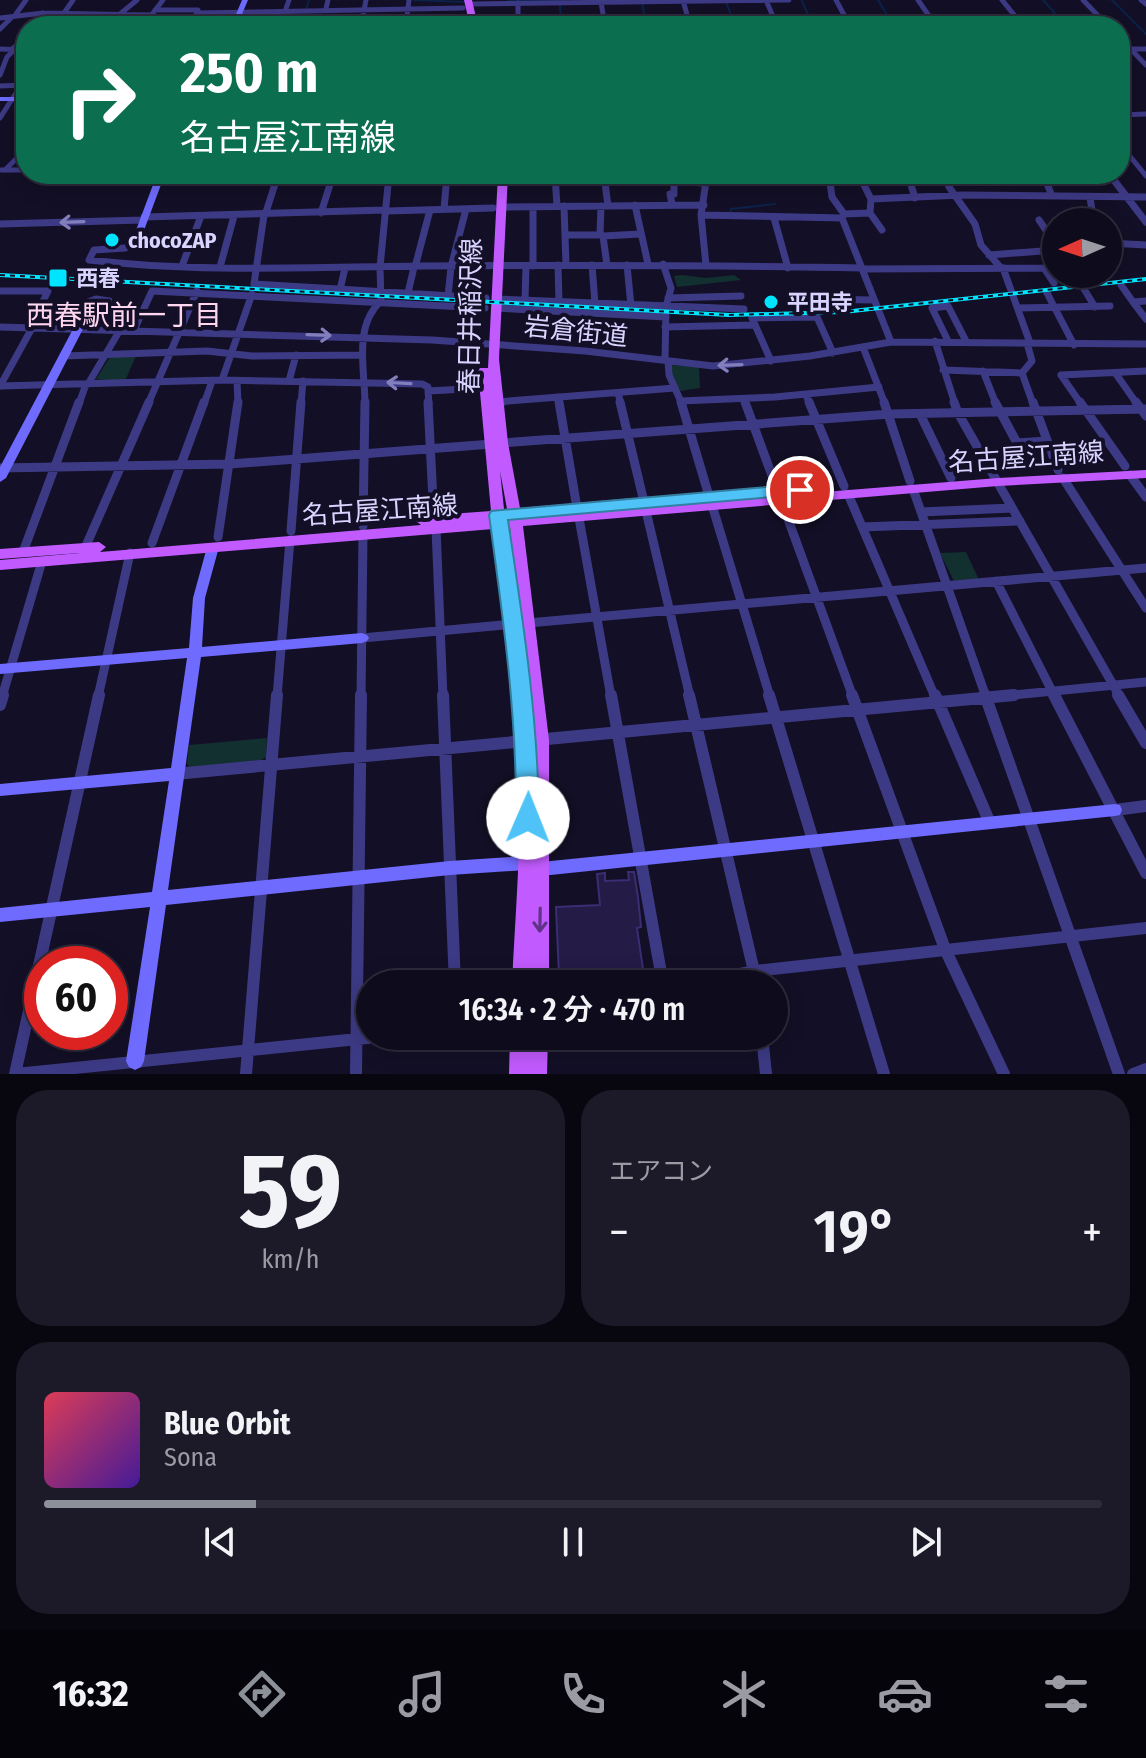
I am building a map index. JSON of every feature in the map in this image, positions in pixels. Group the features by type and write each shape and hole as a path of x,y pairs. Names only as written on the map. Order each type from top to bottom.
{"main road":[{"name":"春日井稲沢線","path":"496,184 497,208"},
{"name":"春日井稲沢線","path":"501,184 484,388 516,518 521,623 534,741 534,866 538,970"},
{"name":"春日井稲沢線","path":"488,343 496,402 499,520 521,623"},
{"name":"名古屋江南線","path":"0,565 216,542 996,478 1128,470 1146,465"},
{"name":"名古屋江南線","path":"1128,470 1146,474"},
{"name":"名古屋江南線","path":"912,485 951,478 996,478"},
{"name":"名古屋江南線","path":"0,554 152,543 216,542"},
{"name":"春日井稲沢線","path":"523,970 534,866"},
{"path":"519,1074 520,1050"},
{"path":"537,1074 538,1050"}],"street":[{"path":"0,29 26,0"},
{"path":"62,16 73,0"},
{"path":"122,14 137,0"},
{"path":"150,16 163,0"},
{"path":"180,10 190,0"},
{"path":"238,16 245,0"},
{"path":"284,16 289,0"},
{"path":"325,16 328,0"},
{"path":"363,16 366,0"},
{"path":"407,16 409,0"},
{"path":"197,13 408,9 465,3 789,0"},
{"path":"1002,0 1015,16"},
{"path":"1083,0 1098,16"},
{"path":"1141,0 1146,4"},
{"path":"601,2 603,16"},
{"path":"518,3 518,16"},
{"path":"0,18 43,13 122,14 198,10 197,13"},
{"path":"0,49 14,49"},
{"path":"0,75 14,49"},
{"path":"1130,49 1146,49"},
{"path":"1130,49 1146,65"},
{"path":"0,118 16,94"},
{"path":"0,99 16,99"},
{"path":"1130,156 1146,176"},
{"path":"128,263 157,184"},
{"path":"275,184 265,215 254,284 381,296 408,293 448,296 491,303 525,300 744,309"},
{"path":"321,213 330,184"},
{"path":"357,970 365,382 361,355 370,311 381,296 380,267 388,184"},
{"path":"444,209 446,184"},
{"path":"557,184 565,235 559,302"},
{"path":"604,184 601,236 607,265"},
{"path":"672,204 670,194 674,194 674,184"},
{"path":"706,184 701,215 706,265"},
{"path":"830,184 832,197 855,245 891,342"},
{"path":"864,184 871,199 870,213 882,230"},
{"path":"911,184 915,198"},
{"path":"950,184 978,230 981,245 1002,268 1019,308 1032,361 1022,373"},
{"path":"1047,184 1052,196"},
{"path":"1116,184 1146,222"},
{"path":"871,199 1146,197"},
{"path":"1090,198 1092,208"},
{"path":"635,205 648,264"},
{"path":"0,224 386,210 704,205"},
{"path":"525,300 533,207"},
{"path":"448,296 451,267 466,209"},
{"path":"408,293 430,210"},
{"path":"701,215 774,218 870,213"},
{"path":"182,266 201,216"},
{"path":"220,267 234,216"},
{"path":"774,218 788,268"},
{"path":"1039,220 1042,225"},
{"path":"565,235 640,234"},
{"path":"1122,244 1146,245"},
{"path":"135,245 94,250 89,260 258,268 648,264 788,268 1042,268"},
{"path":"989,255 1042,250"},
{"path":"1034,251 1042,266"},
{"path":"663,264 671,288 665,327 669,375 690,429 884,1074"},
{"path":"592,265 595,304"},
{"path":"627,265 631,306"},
{"path":"297,297 306,268"},
{"path":"340,290 345,268"},
{"path":"1122,286 1146,319"},
{"path":"1084,289 1095,307"},
{"path":"0,291 48,291 0,386"},
{"path":"134,330 152,291 297,297 381,296 666,317"},
{"path":"85,548 197,291"},
{"path":"1047,293 1074,345"},
{"path":"152,543 181,463 241,333 252,294"},
{"path":"668,298 741,296"},
{"path":"813,299 874,300"},
{"path":"1133,302 1146,301"},
{"path":"948,341 932,308 948,306 966,341"},
{"path":"1019,308 1110,306"},
{"path":"771,361 752,318 817,317 833,353"},
{"path":"2,471 81,324"},
{"name":"岩倉街道","path":"0,327 81,324 120,330 488,343 725,366 833,353 891,342 1146,344"},
{"path":"665,327 755,325"},
{"path":"23,552 53,466 87,384 120,330"},
{"path":"935,341 958,413 1146,743"},
{"path":"863,347 890,414 921,512 1119,1074"},
{"path":"64,356 207,351 231,355 361,355"},
{"path":"289,381 296,355"},
{"path":"943,370 1022,373"},
{"path":"983,371 1017,443 1047,441"},
{"path":"1146,371 1061,375 1146,497"},
{"path":"1022,373 1060,474 1146,608"},
{"path":"1116,374 1144,411"},
{"path":"136,1066 157,899 195,652 199,598 216,542 230,464 239,398 237,381"},
{"path":"0,386 303,381 422,384 428,391 454,970"},
{"path":"246,1074 303,381"},
{"path":"681,401 806,395 879,387"},
{"path":"428,391 484,388"},
{"path":"496,402 675,388"},
{"path":"618,393 699,725 754,970"},
{"path":"806,395 990,823"},
{"path":"558,397 660,970"},
{"path":"744,399 945,949 1004,1074"},
{"path":"2,471 53,466 230,464 890,414 1144,411"},
{"path":"920,414 951,478"},
{"path":"921,512 1012,508"},
{"path":"862,527 1020,521"},
{"path":"130,553 16,1074 136,1066 247,1049 356,1039"},
{"path":"0,705 5,669 42,561"},
{"path":"5,669 1146,568"},
{"path":"996,581 1146,873"},
{"path":"0,790 1146,682"},
{"path":"0,915 450,868 639,859 1146,806"},
{"path":"788,971 850,960 1146,928"},
{"path":"356,1074 357,1050"},
{"path":"763,1050 766,1074"},
{"path":"1133,1074 1146,1069"}],"green space":[{"path":"734,275 741,280 677,287 674,276 706,278"},
{"path":"136,356 125,381 96,379 110,357"},
{"path":"671,365 699,367 700,388 680,391 671,375"},
{"path":"966,552 979,580 954,581 940,553"},
{"path":"267,738 266,757 261,760 190,767 187,764 189,745"}],"building":[{"path":"628,872 634,872 643,970 559,970 556,907 600,905 597,874 605,873 605,881 629,880"}],"waterway":[{"path":"306,10 309,0"},
{"path":"414,0 465,2"},
{"path":"508,1 564,0"},
{"path":"878,0 888,16"},
{"path":"1043,0 1054,12"},
{"path":"1112,0 1128,16"},
{"path":"802,1 809,16"},
{"path":"726,2 731,16"},
{"path":"642,3 645,16"},
{"path":"560,5 561,16"},
{"path":"304,16 305,12"},
{"path":"1054,13 1057,16"},
{"path":"1130,18 1146,34"},
{"path":"730,213 731,209 775,204"}],"railway":[{"path":"0,275 729,315 843,312 1146,279"}],"place":[{"name":"chocoZAP","path":"112,240"},
{"name":"西春","path":"58,278"},
{"name":"平田寺","path":"771,302"}],"district":[{"name":"西春駅前一丁目","path":"124,315"}],"route":[{"path":"528,818 527,741 521,673 498,515 800,490"}]}
